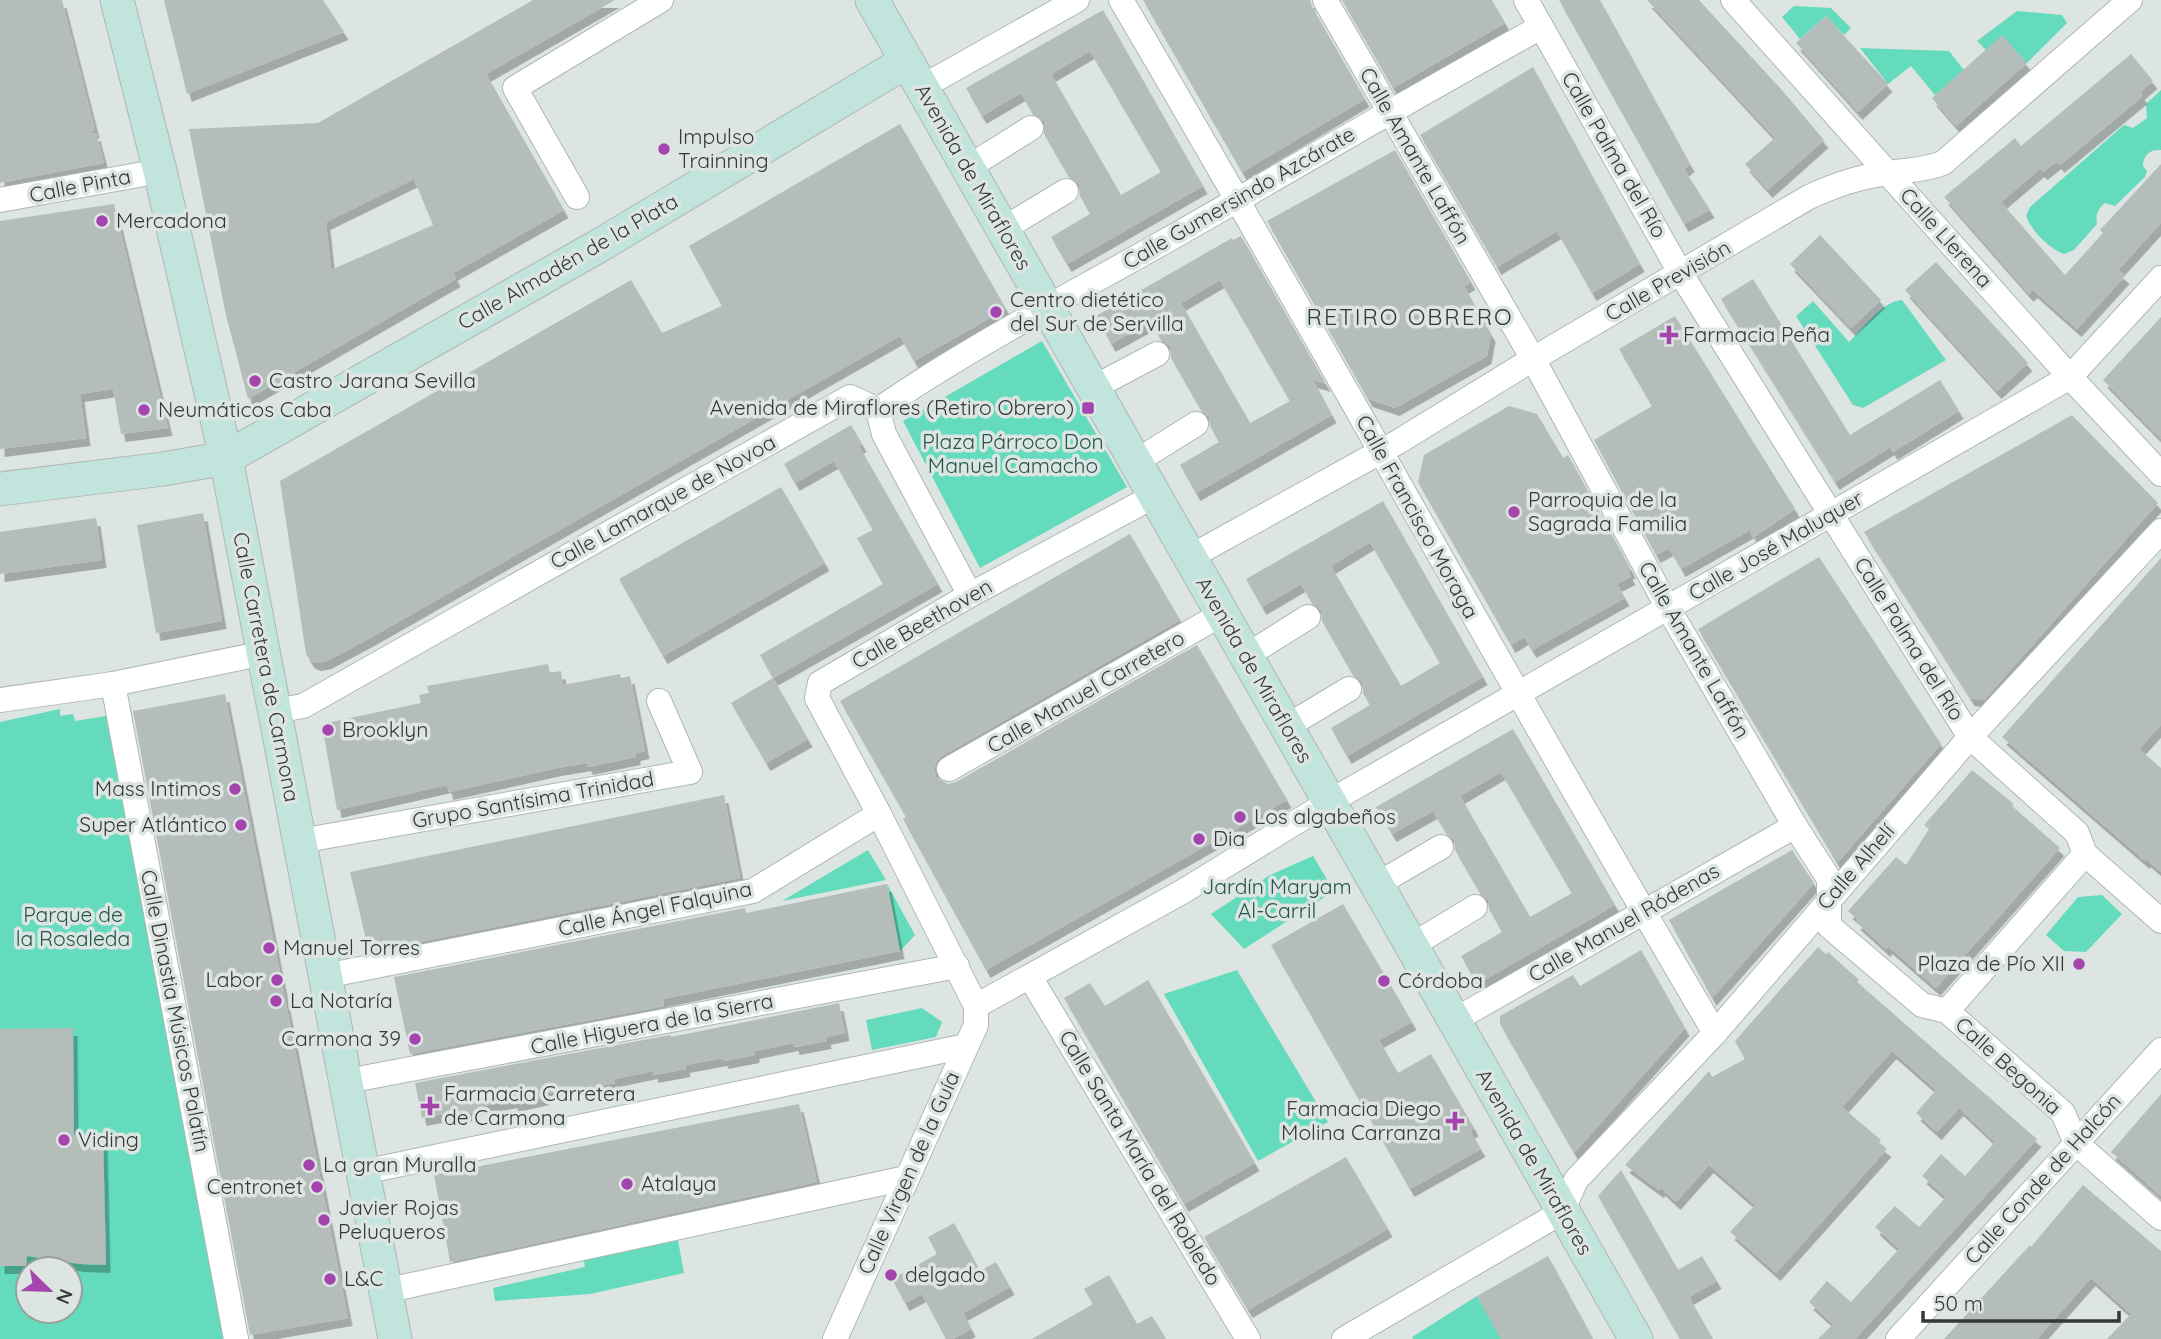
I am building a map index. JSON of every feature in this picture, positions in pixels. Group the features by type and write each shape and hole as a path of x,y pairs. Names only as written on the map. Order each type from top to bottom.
{"main road":[{"name":"Calle Carretera de Carmona","path":"117,0 160,171 226,458 395,1339"},
{"name":"Avenida de Miraflores","path":"872,0 1636,1339"},
{"name":"Calle Almadén de la Plata","path":"0,489 163,469 226,458 602,244 914,74"}],"street":[{"path":"577,197 515,88 661,0"},
{"path":"914,74 1077,0"},
{"name":"Calle Francisco Moraga","path":"1121,0 1239,200 1517,694 1715,1033"},
{"name":"Calle Amante Laffón","path":"1325,0 1533,359 1668,607 1795,826 1829,878 1829,898"},
{"name":"Calle Palma del Río","path":"1526,0 1681,274 1970,737 2077,833 2085,854 2161,921"},
{"name":"Calle Llerena","path":"1733,0 2070,377 2161,474"},
{"name":"Calle Previsión","path":"1189,557 1379,451 1809,197 1840,183 1888,173 1927,170 1943,163 2130,0"},
{"name":"Calle Gumersindo Azcárate","path":"1048,308 1389,111 1541,27"},
{"path":"967,168 1031,128"},
{"name":"Calle Pinta","path":"0,201 160,171"},
{"path":"1003,229 1066,191"},
{"name":"Calle José Maluquer","path":"976,1006 1182,891 1329,802 2070,377 2161,278"},
{"path":"970,595 884,434 878,410 905,391 1048,308"},
{"path":"1093,388 1157,354"},
{"name":"Calle Lamarque de Novoa","path":"275,711 303,706 850,397 878,410"},
{"path":"1135,462 1196,425"},
{"name":"Calle Beethoven","path":"879,814 817,698 820,683 970,595 1154,496"},
{"name":"Calle Alhelí","path":"1562,1212 1576,1180 1715,1033 1970,737 2161,531"},
{"name":"Calle Manuel Carretero","path":"949,769 1222,614"},
{"path":"1245,656 1308,617"},
{"path":"0,700 113,684 264,653"},
{"name":"Calle Dinastia Músicos Palatín","path":"113,684 236,1339"},
{"path":"1286,727 1349,689"},
{"name":"Grupo Santísima Trinidad","path":"300,841 690,772 659,701"},
{"path":"879,814 976,1006"},
{"name":"Calle Ángel Falquina","path":"326,976 753,891 879,814"},
{"name":"Calle Manuel Ródenas","path":"1453,1021 1795,826"},
{"path":"1376,885 1441,847"},
{"path":"1947,1010 2085,854"},
{"name":"Calle Begonia","path":"1829,898 1829,926 1922,1005 1947,1010 2063,1113 2077,1143 2161,1218"},
{"path":"1411,946 1475,907"},
{"name":"Calle Higuera de la Sierra","path":"347,1081 957,966"},
{"name":"Calle Santa María del Robledo","path":"1030,977 1248,1339"},
{"name":"Calle Virgen de la Guía","path":"835,1339 976,1025 976,1006"},
{"path":"363,1172 966,1046"},
{"name":"Calle Conde de Halcón","path":"1898,1339 2161,1051"},
{"path":"384,1291 906,1178"},
{"path":"1344,1339 1562,1212"}],"green space":[{"path":"1794,6 1831,8 1851,28 1844,35 1826,16 1800,39 1782,17"},
{"path":"2017,11 2062,15 2067,23 2027,63 1986,50 1977,41"},
{"path":"1860,48 1949,51 1964,70 1935,95 1911,66 1888,84"},
{"path":"2161,90 2161,150 2146,156 2143,162 2147,171 2145,177 2115,206 2105,203 2103,205 2097,215 2097,224 2074,250 2064,254 2053,248 2032,228 2026,216 2030,207 2124,125 2133,128 2147,118 2146,104"},
{"path":"1902,300 1946,360 1863,408 1853,405 1796,316 1813,301 1849,342 1880,310"},
{"name":"Plaza Párroco Don Manuel Camacho","path":"1042,341 1127,487 980,568 903,421"},
{"name":"Parque de la Rosaleda","path":"60,709 60,716 73,714 75,721 106,716 226,1339 0,1339 0,722"},
{"path":"868,850 886,880 782,901"},
{"name":"Jardín Maryam Al-Carril","path":"1313,856 1334,891 1244,949 1211,914 1270,875"},
{"path":"887,884 915,935 900,951"},
{"path":"2102,895 2122,914 2086,952 2064,951 2046,935 2078,897"},
{"path":"1237,970 1328,1122 1258,1161 1164,994"},
{"path":"922,1008 942,1022 936,1037 872,1050 866,1020"},
{"path":"677,1235 684,1273 590,1294 495,1301 493,1288 585,1267 583,1256"},
{"path":"1477,1296 1501,1339 1413,1339 1412,1337"}],"building":[{"path":"0,0 62,0 95,130 86,134 96,133 104,163 0,183"},
{"path":"164,0 323,0 344,32 187,94"},
{"path":"533,0 615,0 486,74 564,210 453,273 456,279 248,399 226,315 189,129 318,123","holes":["414,179 433,225 331,270 326,222"]},
{"path":"1143,0 1310,0 1365,99 1242,172"},
{"path":"1342,0 1492,0 1505,23 1393,88"},
{"path":"1559,0 1600,0 1690,164 1684,169 1710,210 1684,224"},
{"path":"1647,0 1699,0 1824,140 1768,190 1745,164 1775,138"},
{"path":"1103,10 1203,186 1067,264 1051,237 1090,214 1080,196 1079,184 1069,177 1044,134 1044,121 1033,114 1021,93 982,116 966,88","holes":["1090,51 1161,172 1121,195 1051,74"]},
{"path":"1826,16 1888,84 1858,112 1796,43"},
{"path":"2002,35 2027,63 1956,126 1932,98"},
{"path":"2131,54 2153,81 2140,92 2143,96 2060,165 2057,161 2043,172 2040,169 2001,202 2065,275 2103,233 2100,230 2161,164 2161,223 2118,270 2125,276 2077,329 2033,290 2029,294 1944,197 2015,138 2021,146"},
{"path":"1533,67 1640,264 1592,293 1557,231 1497,267 1420,135"},
{"path":"900,124 1006,309 914,361 900,336 370,638 327,661 311,661 306,654 280,481 631,280 662,333 722,306 689,246"},
{"path":"1395,150 1471,282 1464,286 1491,334 1487,356 1395,408 1368,399 1267,221"},
{"path":"114,204 168,428 121,434 113,389 80,394 86,438 0,449 0,221"},
{"path":"1820,235 1881,300 1851,328 1790,264"},
{"path":"1241,236 1326,384 1313,380 1332,415 1196,493 1180,465 1219,442 1210,426 1209,417 1201,410 1171,358 1170,346 1161,340 1151,322 1111,344 1096,316 1232,238 1233,240","holes":["1220,280 1290,401 1250,423 1181,303"]},
{"path":"1936,262 2028,363 1997,391 1905,290"},
{"path":"1753,279 1850,435 1940,380 1959,411 1893,452 1890,447 1835,482 1721,299"},
{"path":"1675,316 1795,509 1753,538 1750,530 1681,569 1669,548 1656,555 1594,440 1652,406 1619,349"},
{"path":"2161,317 2161,439 2103,380"},
{"name":"Parroquia de la Sagrada Familia","path":"1509,406 1537,414 1563,458 1568,455 1631,570 1628,572 1631,577 1617,584 1625,598 1532,650 1524,637 1511,645 1418,482 1424,455"},
{"path":"2072,415 2158,503 1984,700 1970,698 1864,532"},
{"path":"851,425 862,444 859,446 938,584 773,678 760,655 883,584 857,538 873,530 834,461 795,483 784,464"},
{"path":"781,487 825,563 663,656 619,579"},
{"path":"1383,501 1483,677 1347,756 1331,728 1370,705 1363,693 1362,682 1353,675 1322,621 1321,610 1312,603 1301,584 1262,607 1246,579","holes":["1370,542 1440,663 1401,686 1331,566"]},
{"path":"203,513 222,621 156,633 137,525"},
{"path":"96,518 102,560 0,574 0,532"},
{"path":"1130,534 1180,620 942,756 934,768 936,777 948,784 956,782 1197,645 1287,800 986,970 903,819 906,817 840,701"},
{"path":"1819,557 1941,744 1837,863 1698,629"},
{"path":"2161,558 2161,725 2139,749 2161,768 2161,872 2002,737"},
{"path":"548,664 550,673 561,671 563,685 620,674 621,678 630,676 645,751 636,753 636,757 588,767 587,763 557,768 449,792 447,785 337,810 322,724 421,703 419,695 429,693 427,686"},
{"path":"773,678 808,739 766,763 731,703"},
{"path":"225,694 348,1318 250,1335 133,711"},
{"path":"1513,729 1615,905 1477,984 1461,956 1502,932 1489,909 1488,900 1480,893 1455,850 1454,840 1446,833 1433,811 1392,834 1376,807","holes":["1501,772 1572,893 1530,917 1460,796"]},
{"path":"1972,770 2014,804 2012,806 2060,848 1936,988 1888,946 1886,949 1856,922 1858,920 1848,911 1896,857 1906,865 1929,829 1924,825"},
{"path":"724,795 740,878 369,952 350,872"},
{"path":"1792,850 1814,883 1712,998 1669,920"},
{"path":"887,884 900,951 663,999 664,1006 410,1054 394,977 745,908 746,913"},
{"path":"1343,904 1412,1022 1379,1040 1398,1073 1431,1054 1474,1128 1470,1131 1481,1149 1410,1189 1271,945"},
{"path":"1818,947 1826,954 1828,952 1859,980 1857,982 2037,1139 1855,1339 1818,1339 1833,1324 1809,1302 1827,1281 1851,1302 1899,1249 1875,1227 1895,1206 1919,1227 1946,1197 1922,1176 1941,1154 1965,1176 1995,1142 1959,1108 1937,1132 1916,1113 1936,1090 1892,1051 1842,1107 1881,1140 1879,1143 1887,1149 1776,1273 1730,1232 1755,1205 1709,1165 1676,1202 1661,1188 1659,1190 1625,1165 1709,1071 1712,1077 1745,1059 1735,1041"},
{"path":"1641,950 1685,1028 1574,1153 1500,1024 1500,1016 1573,975 1580,986"},
{"path":"1148,980 1255,1163 1184,1204 1064,998 1090,983 1105,1006"},
{"path":"839,1003 845,1033 826,1037 827,1041 795,1047 794,1043 755,1051 755,1055 685,1065 686,1069 654,1075 653,1071 615,1079 615,1083 544,1094 545,1097 514,1104 513,1100 474,1108 475,1112 444,1118 443,1114 422,1118 415,1083 670,1035 671,1037"},
{"path":"73,1028 74,1135 103,1134 106,1265 84,1264 84,1255 14,1255 14,1266 0,1266 0,1029"},
{"path":"2161,1094 2161,1196 2111,1152"},
{"name":"Atalaya","path":"799,1104 817,1182 450,1262 434,1175"},
{"path":"1346,1157 1388,1229 1248,1310 1204,1237"},
{"path":"1621,1170 1678,1270 1702,1256 1717,1281 1689,1297 1713,1339 1680,1339 1598,1196"},
{"path":"2083,1185 2161,1251 2161,1339 2107,1339 2131,1314 2091,1278 2037,1339 1944,1339 2030,1245 2031,1247"},
{"path":"954,1223 980,1271 996,1262 1010,1287 963,1313 971,1329 953,1339 946,1339 922,1294 905,1303 892,1279 937,1254 928,1237"},
{"path":"1548,1256 1593,1339 1501,1339 1477,1296"},
{"path":"1109,1275 1137,1324 1152,1316 1166,1339 1032,1339 1093,1304 1084,1289"}],"place":[{"name":"Impulso Trainning","path":"664,149"},
{"name":"Mercadona","path":"102,221"},
{"name":"Centro dietético del Sur de Servilla","path":"996,312"},
{"name":"Farmacia Peña","path":"1669,335"},
{"name":"Castro Jarana Sevilla","path":"255,381"},
{"name":"Avenida de Miraflores (Retiro Obrero)","path":"1088,408"},
{"name":"Neumáticos Caba","path":"144,410"},
{"name":"Parroquia de la Sagrada Familia","path":"1514,512"},
{"name":"Brooklyn","path":"328,730"},
{"name":"Mass Intimos","path":"235,789"},
{"name":"Los algabeños","path":"1240,817"},
{"name":"Super Atlántico","path":"241,825"},
{"name":"Dia","path":"1199,839"},
{"name":"Manuel Torres","path":"269,948"},
{"name":"Plaza de Pío XII","path":"2079,964"},
{"name":"Labor","path":"277,980"},
{"name":"Córdoba","path":"1384,981"},
{"name":"La Notaría","path":"276,1001"},
{"name":"Carmona 39","path":"415,1039"},
{"name":"Farmacia Carretera de Carmona","path":"430,1106"},
{"name":"Farmacia Diego Molina Carranza","path":"1455,1121"},
{"name":"Viding","path":"64,1140"},
{"name":"La gran Muralla","path":"309,1165"},
{"name":"Atalaya","path":"627,1184"},
{"name":"Centronet","path":"317,1187"},
{"name":"Javier Rojas Peluqueros","path":"324,1220"},
{"name":"delgado","path":"891,1275"},
{"name":"L&C","path":"330,1279"}],"district":[{"name":"RETIRO OBRERO","path":"1410,317"}]}
